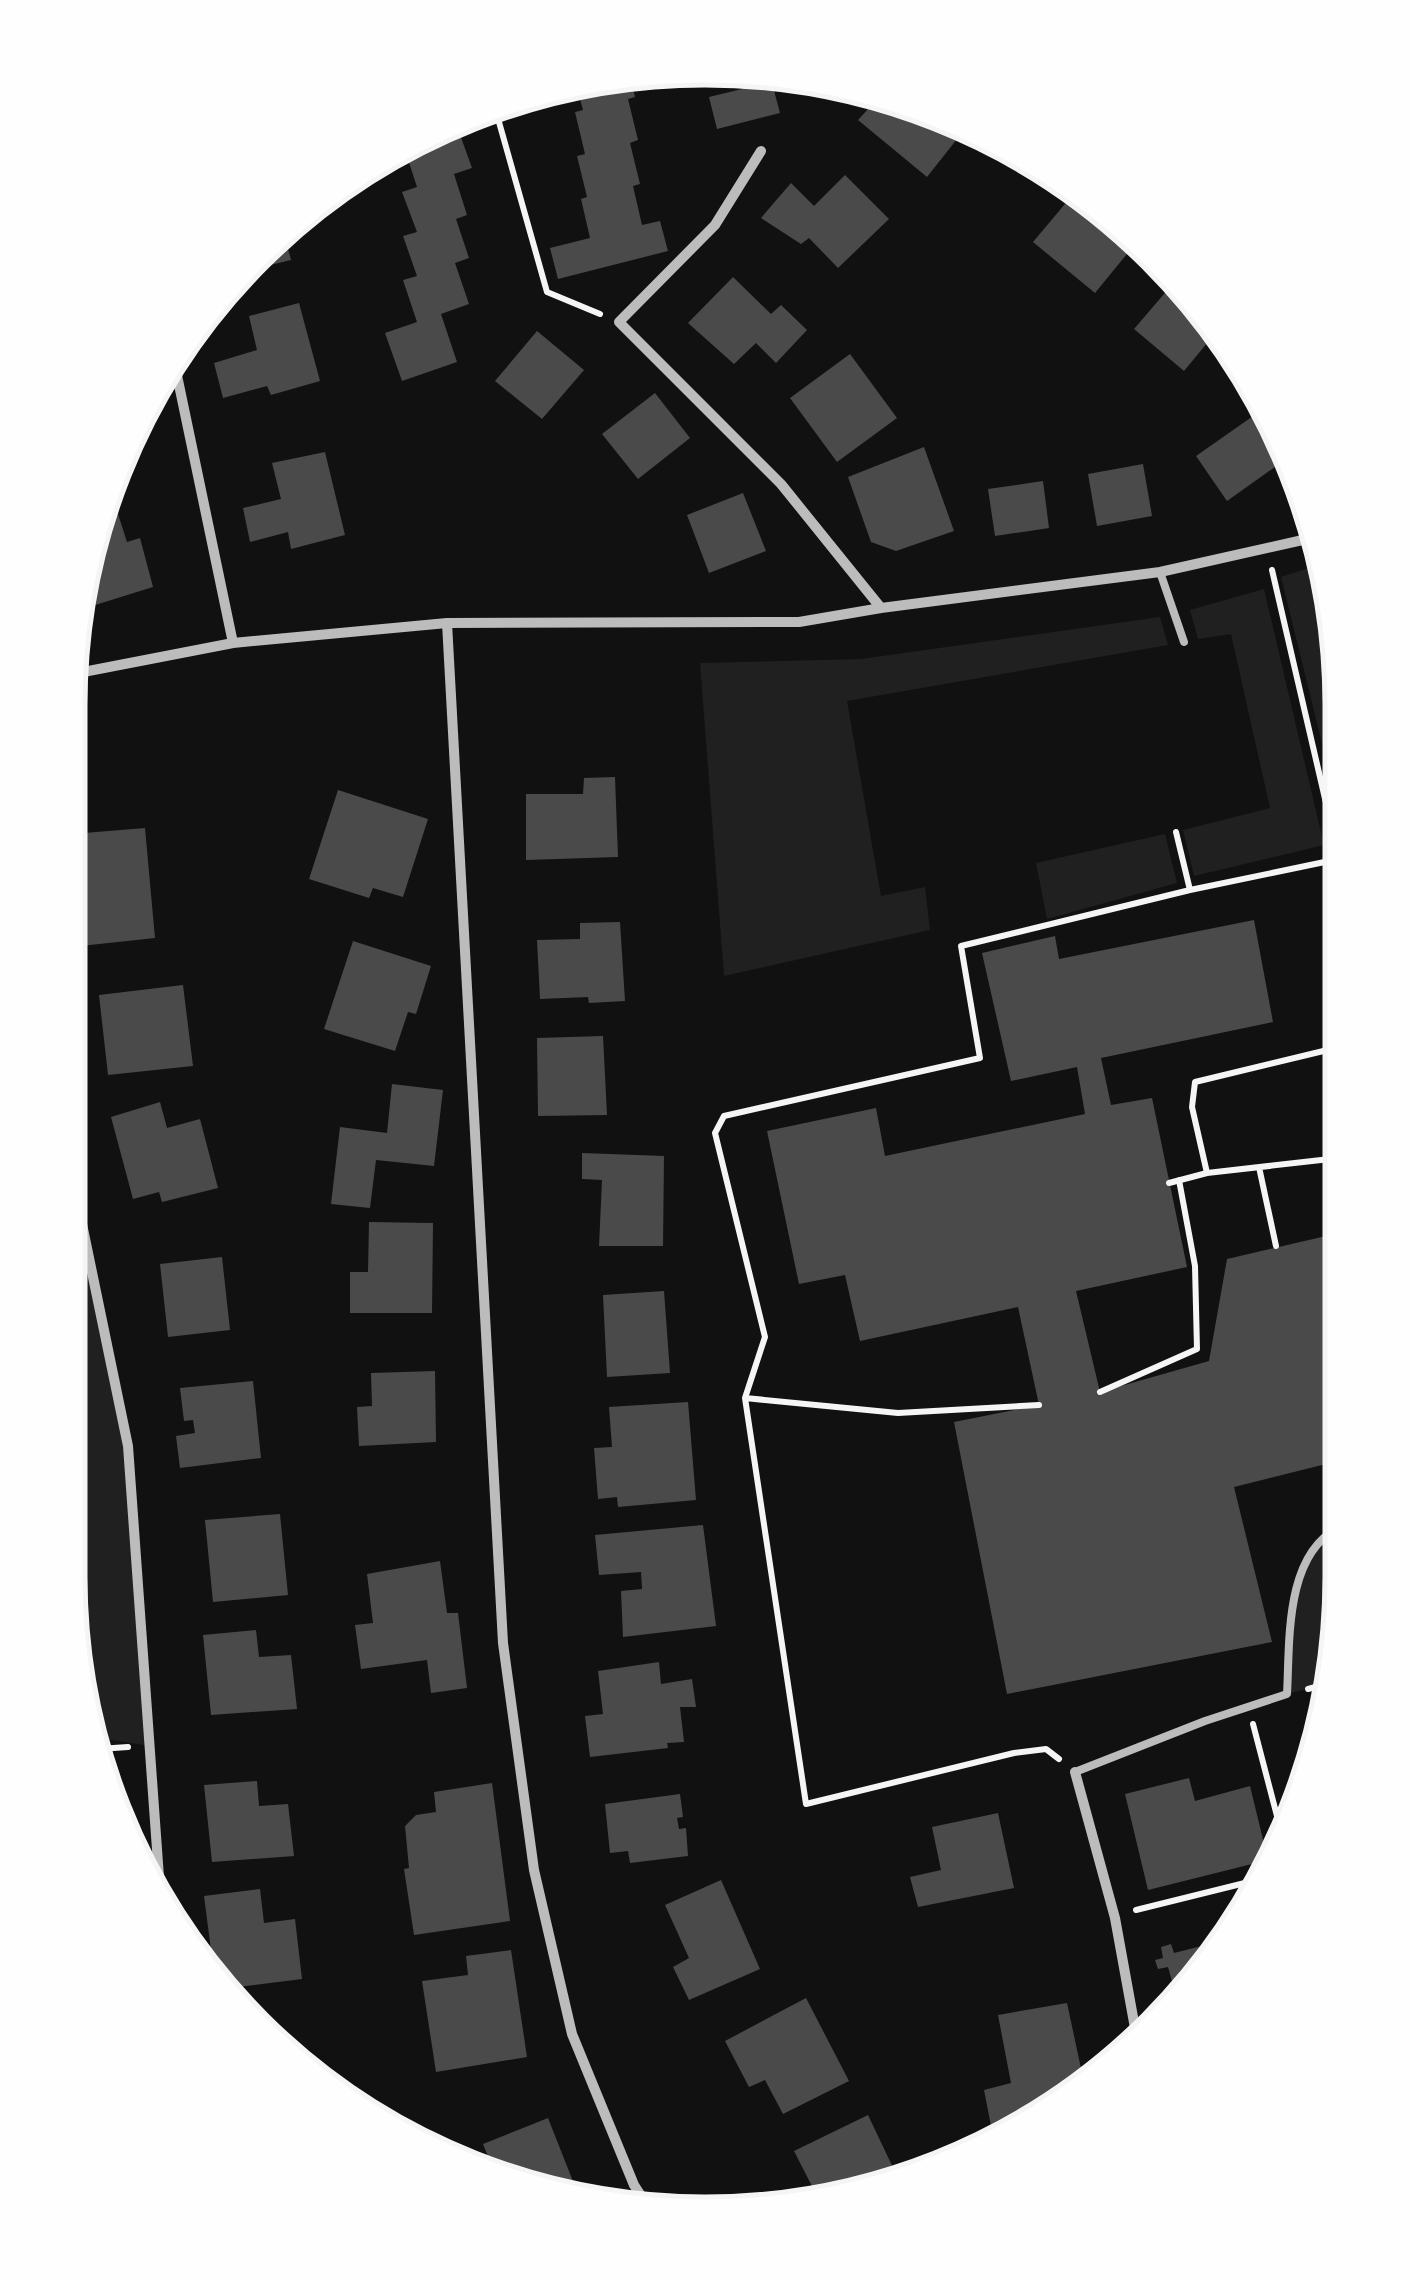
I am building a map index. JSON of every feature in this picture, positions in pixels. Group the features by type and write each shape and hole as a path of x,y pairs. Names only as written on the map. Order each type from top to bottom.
{"street":[{"path":"762,151 715,225 619,322 782,484 881,608"},
{"path":"178,379 233,643"},
{"path":"86,671 233,643 447,623 799,622 1160,572 1303,541"},
{"path":"447,623 503,1642 534,1870 572,2034 639,2194"},
{"path":"85,1238 128,1446 158,1869"},
{"path":"1075,1772 1116,1918 1134,2024"}],"lane":[{"path":"1160,572 1184,642"},
{"path":"1075,1772 1205,1720 1287,1694 1293,1598 1306,1560 1325,1538"}],"path":[{"path":"499,121 547,292 619,322"},
{"path":"1268,550 1325,795"},
{"path":"1176,832 1190,890"},
{"path":"1075,1772 1046,1749 1014,1753 806,1804 745,1398 765,1337 715,1132 724,1116 980,1058 962,946 1190,890 1325,864"},
{"path":"1208,1173 1192,1107 1196,1082 1325,1051"},
{"path":"1169,1183 1208,1173 1325,1160"},
{"path":"1259,1167 1276,1246"},
{"path":"1100,1392 1198,1349 1195,1266 1179,1180"},
{"path":"745,1398 898,1413 1039,1405"},
{"path":"1257,1739 1278,1815"},
{"path":"1135,1910 1244,1883"}],"shaded area":[{"path":"1309,568 1324,664 1325,755 1281,577"},
{"path":"1264,589 1324,845 1194,876 1183,830 1270,808 1231,634 1198,639 1190,610"},
{"path":"1160,617 1168,645 847,701 881,896 925,887 930,930 724,976 700,663 861,659"},
{"path":"1165,834 1177,883 1047,919 1036,863"},
{"path":"85,1238 128,1446 150,1746 107,1739 90,1658 85,1577"},
{"path":"1325,1541 1324,1618 1315,1687 1287,1694 1292,1608 1312,1554"}],"building":[{"path":"741,86 774,89 780,113 717,129 709,97 742,89"},
{"path":"633,89 635,97 628,99 638,140 630,143 640,184 633,186 642,225 660,221 668,251 558,279 550,248 590,238 581,199 587,197 577,156 585,154 575,112 583,110 580,98"},
{"path":"869,108 957,139 927,177 858,120"},
{"path":"460,136 472,168 454,174 467,215 456,219 469,258 455,263 469,304 441,314 457,362 402,381 385,333 417,322 403,280 417,276 403,236 417,232 402,192 417,187 409,161"},
{"path":"845,175 889,219 838,268 809,238 801,244 761,218 791,183 814,206"},
{"path":"1067,202 1128,253 1095,293 1033,242"},
{"path":"288,247 291,260 269,265"},
{"path":"733,277 771,314 781,305 807,330 776,363 756,343 734,364 688,323"},
{"path":"1166,291 1208,343 1184,371 1134,329"},
{"path":"299,303 320,381 271,395 267,386 223,398 214,363 257,350 249,316"},
{"path":"537,331 584,370 542,419 495,381"},
{"path":"850,354 897,418 837,462 790,398"},
{"path":"655,393 690,438 638,479 602,434"},
{"path":"1253,416 1277,466 1227,501 1196,456"},
{"path":"924,447 954,531 896,551 871,542 848,477"},
{"path":"325,452 345,535 291,549 288,532 250,542 243,508 281,499 272,463"},
{"path":"1143,464 1152,516 1097,526 1088,474"},
{"path":"1043,481 1049,528 995,536 988,489"},
{"path":"743,493 766,551 709,573 687,515"},
{"path":"117,510 127,542 140,538 153,587 93,606"},
{"path":"615,777 618,857 526,860 526,794 583,794 584,778"},
{"path":"338,790 428,819 403,897 373,888 369,898 309,879"},
{"path":"145,828 155,938 85,946 85,833"},
{"path":"1254,920 1273,1022 1101,1058 1111,1105 1152,1098 1187,1267 1076,1291 1100,1392 1209,1361 1227,1259 1325,1236 1325,1464 1234,1487 1272,1642 1007,1694 954,1422 1039,1405 1018,1307 860,1341 845,1275 799,1284 767,1131 876,1108 885,1156 1085,1114 1077,1067 1011,1081 982,953 1055,936 1059,959"},
{"path":"620,922 625,1001 589,1003 588,997 540,999 537,940 580,939 580,923"},
{"path":"353,941 431,966 416,1014 408,1012 395,1051 324,1029"},
{"path":"183,985 193,1066 108,1075 99,995"},
{"path":"603,1036 607,1115 538,1116 537,1038"},
{"path":"392,1084 443,1090 434,1166 376,1160 370,1208 331,1204 340,1127 387,1133"},
{"path":"160,1102 167,1128 200,1119 218,1188 162,1202 159,1192 133,1199 111,1117"},
{"path":"582,1153 664,1156 663,1246 599,1246 602,1180 582,1179"},
{"path":"369,1222 433,1223 432,1313 350,1313 350,1272 368,1272"},
{"path":"222,1257 230,1330 168,1337 160,1264"},
{"path":"664,1291 670,1373 607,1377 603,1295"},
{"path":"435,1371 436,1442 359,1446 357,1407 372,1406 371,1373"},
{"path":"253,1381 261,1458 180,1468 176,1436 195,1433 193,1420 184,1421 180,1388"},
{"path":"688,1402 696,1500 618,1507 617,1497 598,1499 594,1448 612,1447 609,1407"},
{"path":"280,1514 288,1595 213,1602 205,1520"},
{"path":"703,1525 716,1626 623,1637 621,1591 642,1589 641,1572 599,1575 595,1535"},
{"path":"440,1561 447,1613 458,1613 467,1688 431,1693 427,1660 361,1669 355,1625 373,1623 367,1574"},
{"path":"256,1630 259,1657 291,1655 297,1709 211,1715 203,1635"},
{"path":"659,1662 661,1684 692,1679 696,1707 680,1707 684,1742 667,1743 668,1748 590,1757 585,1716 603,1714 598,1671"},
{"path":"1189,1778 1195,1801 1250,1786 1264,1844 1254,1863 1148,1890 1125,1794"},
{"path":"257,1781 259,1806 288,1804 294,1856 212,1862 204,1785"},
{"path":"492,1783 510,1921 414,1935 404,1869 409,1868 405,1826 416,1815 436,1812 434,1792"},
{"path":"680,1794 683,1817 677,1818 679,1829 686,1828 688,1856 630,1863 628,1851 610,1853 605,1804"},
{"path":"998,1813 1014,1888 918,1907 910,1877 941,1870 932,1827"},
{"path":"721,1880 760,1969 689,2000 673,1967 689,1958 665,1905"},
{"path":"260,1889 264,1923 295,1919 302,1979 240,1987 211,1952 204,1896"},
{"path":"1171,1944 1174,1953 1203,1946 1173,1984 1168,1967 1158,1969 1155,1960 1163,1958 1161,1947"},
{"path":"511,1950 527,2057 436,2072 422,1981 468,1975 466,1956"},
{"path":"806,1998 849,2081 783,2114 765,2080 749,2087 725,2041"},
{"path":"1067,2003 1081,2070 991,2127 984,2090 1011,2083 998,2015"},
{"path":"868,2115 893,2167 813,2187 794,2151"},
{"path":"548,2118 573,2183 488,2158 483,2144"}]}
